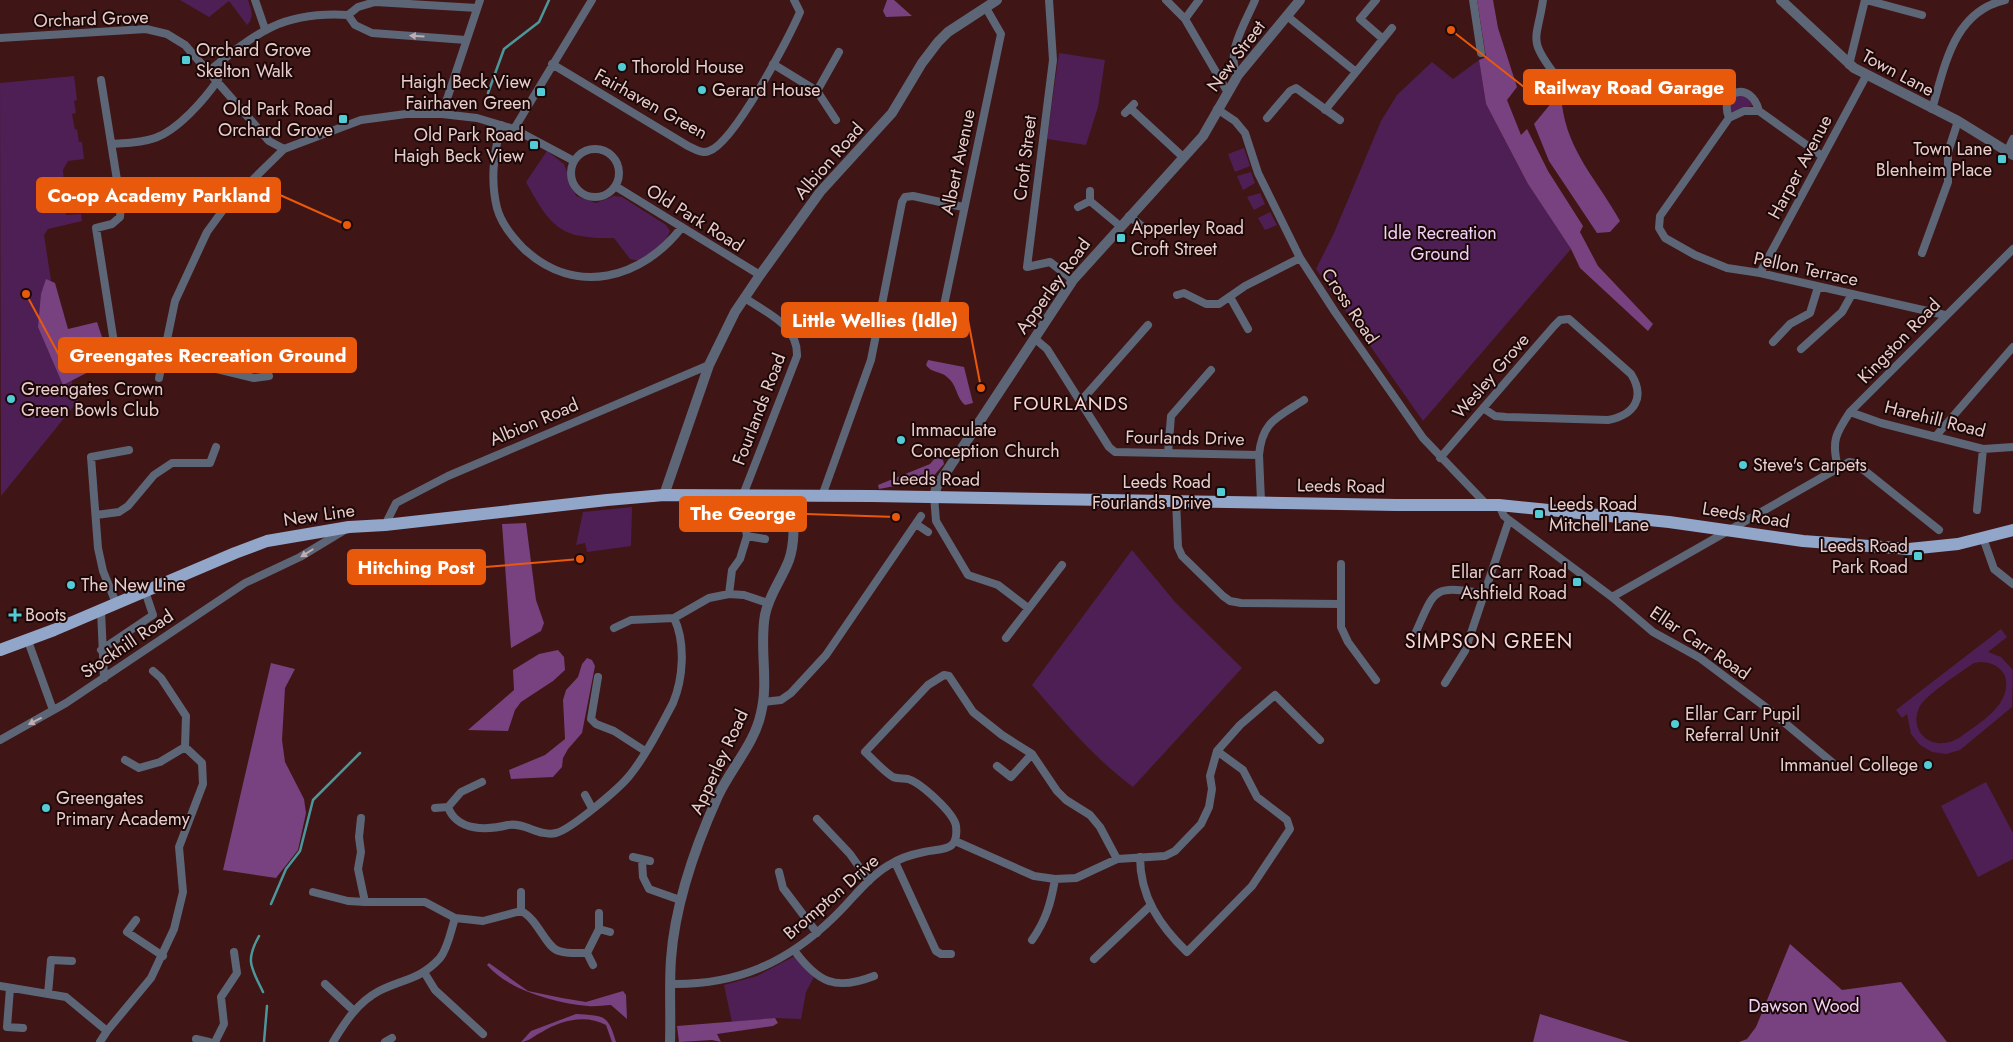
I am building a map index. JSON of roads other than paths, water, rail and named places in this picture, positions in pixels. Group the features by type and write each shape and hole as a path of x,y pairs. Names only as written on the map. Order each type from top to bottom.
{"main road":[{"name":"Leeds Road","path":"664,495 934,496 1396,505 1486,504 1538,507 1729,530 1803,542 1910,549 1958,544 2013,530"},
{"name":"New Line","path":"0,650 28,641 268,541 348,527 385,525 664,495"}],"street":[{"path":"254,0 265,29"},
{"path":"442,114 480,0"},
{"path":"514,129 592,0"},
{"name":"Fairhaven Green","path":"552,64 618,106 702,152 716,148 726,138 773,64 800,12 794,0"},
{"name":"Albion Road","path":"664,495 709,365 745,298 760,275 820,192 892,113 922,63 938,42 948,32 997,0"},
{"name":"Croft Street","path":"1049,0 1053,60 1027,267 1050,262 1073,280"},
{"path":"1166,0 1185,19 1227,91"},
{"path":"1185,19 1199,0"},
{"path":"1238,75 1233,64 1237,43 1255,0"},
{"name":"New Street","path":"1218,109 1238,75 1300,0"},
{"path":"1376,0 1360,19 1382,39"},
{"path":"1473,0 1481,53"},
{"path":"1543,0 1536,28 1536,44 1543,60 1556,76"},
{"name":"Town Lane","path":"1781,0 1849,64 1866,76 1932,110 1958,121 2010,154"},
{"path":"1849,64 1866,0 1922,15"},
{"path":"1932,110 1951,44 1972,18 1996,1 2005,0"},
{"path":"209,71 247,39 265,29 295,18 321,14 348,15 358,7 375,2 477,8"},
{"name":"Albert Avenue","path":"958,314 942,310 1001,34 986,8"},
{"path":"348,15 355,25 372,33 466,40"},
{"path":"1287,16 1356,72"},
{"name":"Orchard Grove","path":"0,38 146,28 167,34 186,44 269,141 284,149"},
{"path":"1325,110 1392,28"},
{"path":"817,91 839,52"},
{"path":"773,64 817,91 836,120"},
{"name":"Harper Avenue","path":"1760,273 1866,76"},
{"path":"101,80 121,205 120,217 112,224 96,228 114,349"},
{"path":"112,144 139,142 166,133 205,97 218,80"},
{"path":"1268,118 1290,91 1296,88 1340,120"},
{"path":"1759,111 1744,111 1728,118 1726,111 1727,101 1735,93 1746,92 1754,98 1759,111 1822,156"},
{"path":"1268,102 1275,108"},
{"path":"1130,108 1183,157"},
{"name":"Apperley Road","path":"934,496 936,486 1073,280 1203,136 1218,109"},
{"name":"Cross Road","path":"1218,109 1235,121 1245,133 1258,173 1300,258 1423,438 1440,458 1486,504"},
{"path":"159,378 175,301 206,232 226,206 284,149 361,120 406,114 442,114 477,118 514,129 574,161"},
{"name":"Pellon Terrace","path":"1728,118 1660,216 1659,228 1665,238 1695,255 1726,268 1760,273 1945,315"},
{"path":"1922,253 1948,182 1948,152 1958,121"},
{"path":"501,125 493,170 497,209 517,242 534,258 569,274 588,277 610,276 636,268 653,257 670,243 682,228"},
{"path":"2010,154 2013,139"},
{"path":"594,149 610,154 618,166 619,173 615,186 602,196 586,196 573,185 570,177 574,161 579,154 594,149"},
{"name":"Old Park Road","path":"615,186 760,275"},
{"path":"1090,191 1090,201"},
{"path":"822,496 871,360 902,202 905,197 913,196 963,207"},
{"path":"1078,207 1090,201"},
{"path":"1090,201 1120,226"},
{"path":"1129,216 1143,227"},
{"name":"Kingston Road","path":"1838,467 1834,442 1836,434 1850,412 2013,249"},
{"path":"1177,295 1184,293 1206,304 1219,304 1245,286 1300,258"},
{"path":"1773,342 1790,324 1810,313 1818,287"},
{"path":"1802,349 1842,312 1852,294"},
{"path":"1230,297 1248,329"},
{"name":"Fourlands Road","path":"743,495 797,356 798,344 794,334 787,327 745,298"},
{"name":"Wesley Grove","path":"1440,458 1483,408 1554,326 1560,320 1569,319 1631,374 1637,384 1638,394 1630,412 1623,417 1608,420 1495,416 1483,408"},
{"path":"1080,402 1148,325"},
{"name":"Fourlands Drive","path":"1034,338 1047,349 1109,447 1115,452 1260,455 1261,502"},
{"path":"1935,437 2013,347"},
{"path":"163,356 254,378 269,376"},
{"name":"Albion Road","path":"385,525 396,503 448,476 709,365"},
{"path":"1168,453 1171,416 1211,370"},
{"path":"1260,455 1261,437 1266,428 1273,420 1304,400"},
{"name":"Harehill Road","path":"1850,412 1881,423 1983,449 2013,448"},
{"path":"96,516 119,512 128,506 154,475 172,463 210,463 216,447"},
{"path":"1977,510 1983,449"},
{"path":"116,604 102,571 91,457 129,450"},
{"path":"1612,597 1849,462 1855,463 1939,530"},
{"path":"763,702 762,645 768,603 789,560 792,545 792,496"},
{"path":"934,496 936,521 968,575 998,585 1028,608"},
{"path":"1176,500 1178,547 1182,556 1230,601 1241,603 1340,604"},
{"name":"Ellar Carr Road","path":"1499,505 1504,516 1612,597 1653,632 1700,658 1768,709 1839,768"},
{"name":"Apperley Road","path":"670,1042 674,936 680,900 718,796 757,728 763,702 780,700 791,693 826,656 921,516"},
{"path":"729,594 732,570 740,559 747,536 744,518"},
{"path":"1445,683 1465,652 1509,520"},
{"path":"916,524 928,532"},
{"name":"Stockhill Road","path":"0,740 104,678 245,582 300,557 348,527"},
{"path":"747,536 765,539"},
{"path":"1983,538 1994,569 2013,584"},
{"path":"1341,564 1341,627 1348,642 1376,680"},
{"path":"1006,638 1062,565"},
{"path":"1415,634 1430,600 1442,590 1484,593"},
{"path":"101,650 153,615 145,591"},
{"path":"614,628 632,620 674,618 709,598 729,594 744,595 768,603"},
{"path":"101,610 101,650 104,678"},
{"path":"448,807 456,818 472,827 486,830 521,825 547,834 569,828 629,776 678,693 681,631 674,618"},
{"path":"28,641 53,710"},
{"path":"153,671 161,678 186,716 185,747"},
{"path":"1117,860 1100,827 1090,815 1066,800 1057,791 1032,754 1000,734 974,712 950,676 944,675 928,685 865,752 893,777 910,779 930,794 951,815 956,824 955,841 1026,873 1055,879 1076,878 1117,860 1165,856 1175,852 1202,824 1209,808 1212,789 1210,776 1217,751 1240,725 1275,695 1320,740"},
{"path":"598,677 590,719 596,724 614,731 645,751"},
{"path":"125,760 139,768 160,762 185,747"},
{"path":"100,1042 107,1031 140,993 163,956 174,929 181,902 183,882 179,847 203,784 202,762 185,747"},
{"path":"1140,858 1140,873 1150,906 1162,926 1187,952 1252,886 1290,830 1287,820 1257,797 1243,770 1217,751"},
{"path":"997,766 1011,777 1032,754"},
{"path":"435,808 448,807 461,792 482,782"},
{"path":"585,795 592,808"},
{"path":"361,818 361,852 358,869 365,902"},
{"path":"816,819 850,854 869,881"},
{"name":"Brompton Drive","path":"671,984 729,979 754,972 794,950 817,933 869,881 895,862 924,852 944,850 955,841"},
{"path":"633,857 646,860 643,877 649,889 680,900"},
{"path":"895,862 936,951 940,954 951,954"},
{"path":"779,872 783,888 817,933"},
{"path":"1032,940 1043,924 1050,907 1055,879"},
{"path":"313,892 348,901 425,902 455,918 483,921 521,911 530,915 549,944 557,951 587,953"},
{"path":"521,892 521,911"},
{"path":"1094,959 1150,906"},
{"path":"587,953 599,929 599,913"},
{"path":"333,1042 354,1011 363,1002 380,990 405,982 424,972 441,956 455,918"},
{"path":"136,920 127,932 163,956"},
{"path":"599,929 610,932"},
{"path":"794,950 817,977 833,983 848,984 874,976"},
{"path":"215,1042 224,1024 221,997 237,973 234,952"},
{"path":"587,953 593,965"},
{"path":"48,994 51,960 72,961"},
{"path":"424,972 440,996 483,1034"},
{"path":"326,984 354,1011"},
{"path":"0,986 22,988 28,993 60,995 72,1000 88,1017 107,1031"},
{"path":"10,988 7,1027 23,1028"},
{"path":"196,1039 209,1042"}],"waterway":[{"path":"488,93 504,49 539,22 549,0"},
{"path":"271,904 286,869 300,851 313,800 360,753"},
{"path":"259,936 252,952 251,964 263,992"},
{"path":"264,1042 267,1006"}],"place":[{"name":"Railway Road Garage","path":"1451,30"},
{"name":"Orchard Grove Skelton Walk","path":"186,60"},
{"name":"Thorold House","path":"622,67"},
{"name":"Gerard House","path":"702,90"},
{"name":"Haigh Beck View Fairhaven Green","path":"541,92"},
{"name":"Old Park Road Orchard Grove","path":"343,119"},
{"name":"Old Park Road Haigh Beck View","path":"534,145"},
{"name":"Town Lane Blenheim Place","path":"2002,159"},
{"name":"Co-op Academy Parkland","path":"347,225"},
{"name":"Apperley Road Croft Street","path":"1121,238"},
{"name":"Greengates Recreation Ground","path":"26,294"},
{"name":"Little Wellies (Idle)","path":"981,388"},
{"name":"Greengates Crown Green Bowls Club","path":"11,399"},
{"name":"Immaculate Conception Church","path":"901,440"},
{"name":"Steve's Carpets","path":"1743,465"},
{"name":"Leeds Road Fourlands Drive","path":"1221,492"},
{"name":"Leeds Road Mitchell Lane","path":"1539,514"},
{"name":"The George","path":"896,517"},
{"name":"Leeds Road Park Road","path":"1918,556"},
{"name":"Hitching Post","path":"580,559"},
{"name":"Ellar Carr Road Ashfield Road","path":"1577,582"},
{"name":"The New Line","path":"71,585"},
{"name":"Boots","path":"15,615"},
{"name":"Ellar Carr Pupil Referral Unit","path":"1675,724"},
{"name":"Immanuel College","path":"1928,765"},
{"name":"Greengates Primary Academy","path":"46,808"}],"district":[{"name":"FOURLANDS","path":"1071,403"},
{"name":"SIMPSON GREEN","path":"1489,641"}],"park label":[{"name":"Idle Recreation Ground","path":"1440,243"},
{"name":"Dawson Wood","path":"1804,1006"}]}
